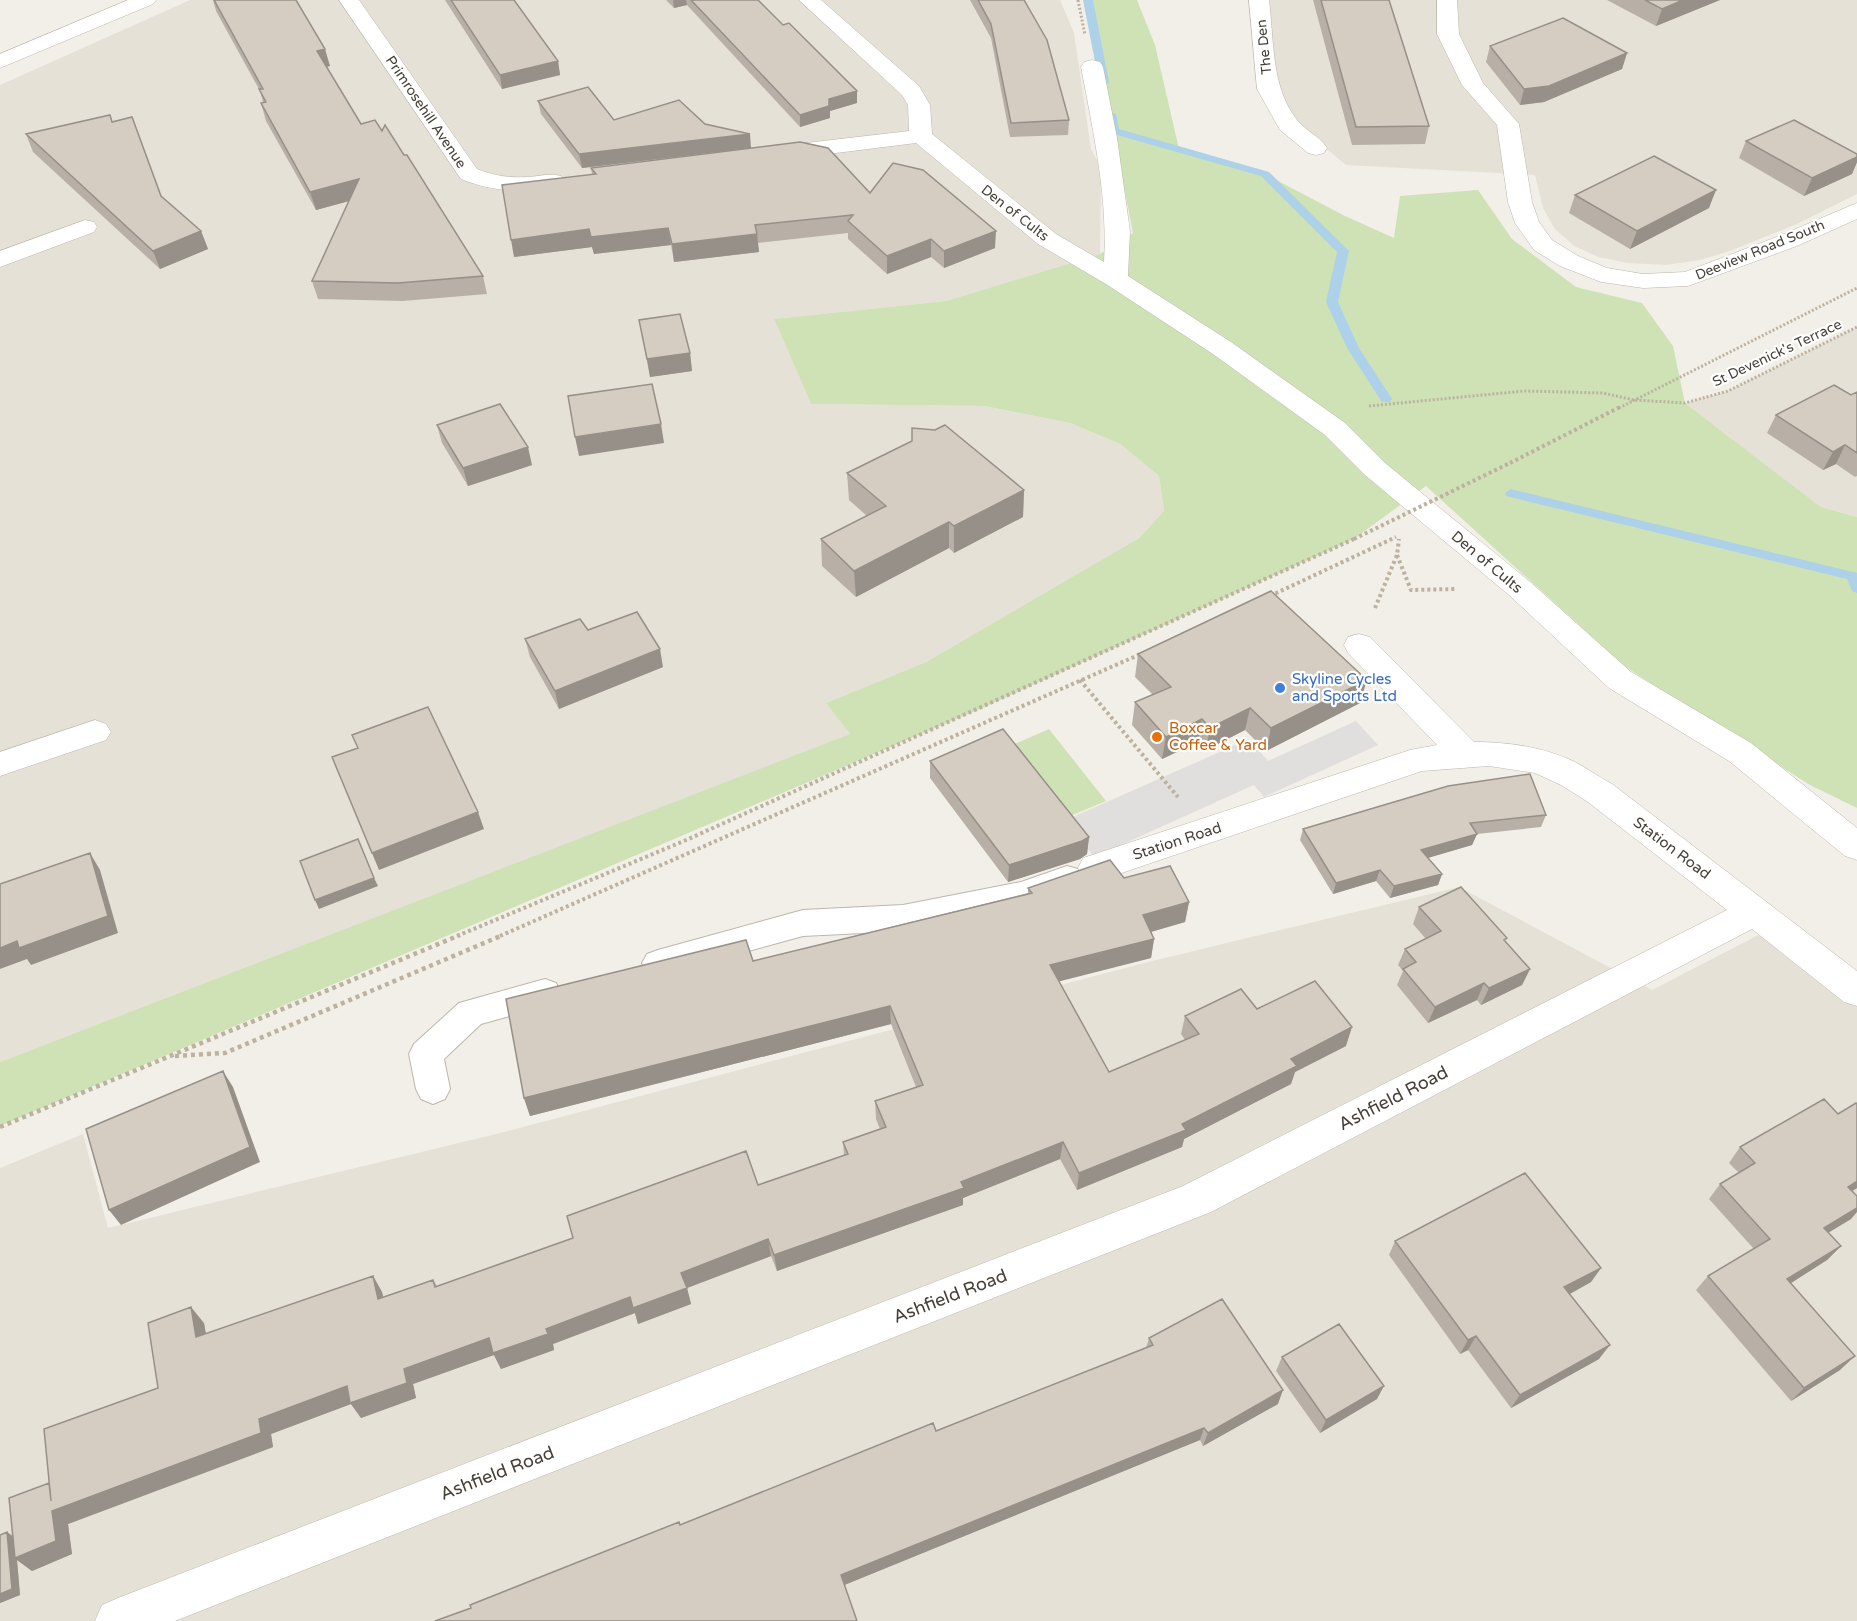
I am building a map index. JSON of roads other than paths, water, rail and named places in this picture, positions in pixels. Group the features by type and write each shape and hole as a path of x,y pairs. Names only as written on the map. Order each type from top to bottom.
{"street":[{"path":"0,62 146,0"},
{"name":"Primrosehill Avenue","path":"350,0 469,174 481,180 517,185 576,178"},
{"path":"755,157 921,136 919,105 911,92 809,0"},
{"name":"The Den","path":"1259,0 1268,89 1288,124 1316,148"},
{"name":"Deeview Road South","path":"1447,0 1448,34 1473,85 1508,124 1520,202 1527,222 1544,245 1569,261 1600,275 1643,280 1688,279 1788,241 1857,210"},
{"path":"1092,67 1106,138 1118,231 1115,279"},
{"name":"Den of Cults","path":"921,136 1047,239 1115,279 1222,348 1335,429 1375,469 1519,588 1620,680 1740,752 1857,847"},
{"path":"3,256 85,226"},
{"path":"1359,645 1466,754"},
{"path":"0,764 95,732"},
{"name":"Station Road","path":"1095,868 1421,759 1466,754 1514,754 1557,768 1600,793 1857,991"},
{"name":"Ashfield Road","path":"118,1621 1197,1199 1756,911"}],"lane":[{"path":"631,970 803,923 903,918 1023,894 1095,868"},
{"path":"433,1089 426,1054 471,1014 574,985"}],"waterway":[{"path":"1088,0 1104,82"},
{"path":"1111,114 1114,131 1265,174 1343,251 1332,302 1353,348 1386,399"},
{"path":"1511,493 1852,576 1857,588"}],"place":[{"name":"Skyline Cycles and Sports Ltd","path":"1280,688"},
{"name":"Boxcar Coffee & Yard","path":"1157,737"}]}
